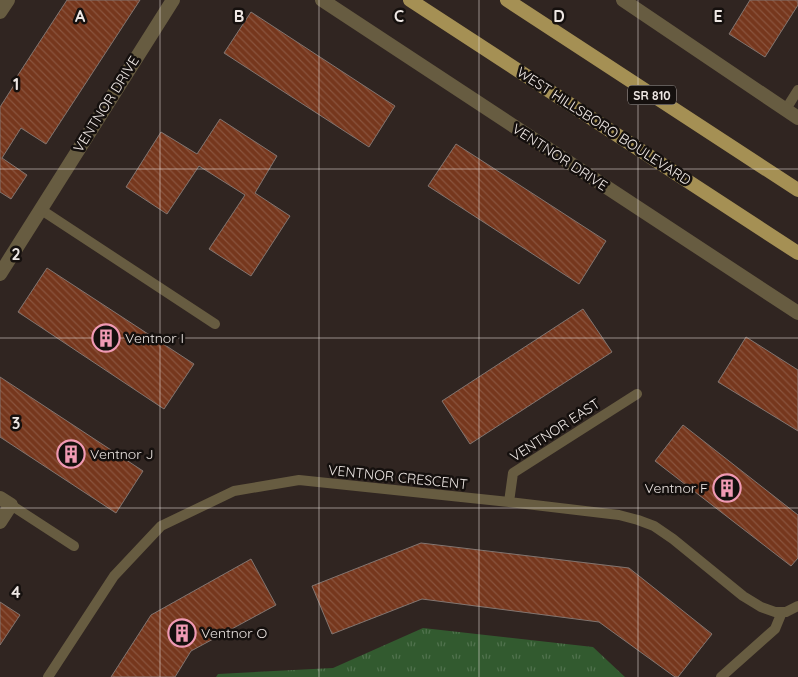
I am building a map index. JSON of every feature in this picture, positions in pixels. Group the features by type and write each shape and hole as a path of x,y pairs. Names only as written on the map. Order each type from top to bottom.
{"main road":[{"name":"WEST HILLSBORO BOULEVARD","path":"410,0 798,253"},
{"name":"SR 810","path":"507,0 798,190"}],"street":[{"path":"0,12 8,0"},
{"name":"VENTNOR DRIVE","path":"0,274 173,0"},
{"name":"VENTNOR DRIVE","path":"322,0 798,313"},
{"path":"623,0 798,118"},
{"path":"0,522 5,501"}],"lane":[{"path":"786,109 798,90"},
{"path":"40,209 215,324"},
{"name":"VENTNOR EAST","path":"508,502 513,473 637,394"},
{"name":"VENTNOR CRESCENT","path":"48,677 114,576 161,526 234,491 299,480 619,515 654,526 673,539 743,596 761,607 775,612 782,612"},
{"path":"5,501 74,546"},
{"path":"721,677 775,629 782,612 798,606"}],"green space":[{"path":"423,628 593,647 625,677 216,677 218,674 333,668"}],"building":[{"path":"67,0 140,0 46,144 21,128 2,158 27,175 11,199 0,192 0,107 18,79 16,78"},
{"path":"750,0 798,0 798,5 765,57 729,34"},
{"path":"251,12 395,106 369,147 224,53"},
{"path":"220,119 277,156 255,193 290,216 251,276 209,249 245,195 199,166 167,214 126,187 161,132 197,154"},
{"path":"456,144 606,241 579,284 428,186"},
{"name":"Ventnor I","path":"47,268 194,364 164,409 18,312"},
{"path":"583,309 612,352 470,444 442,401"},
{"path":"746,337 798,370 798,431 718,382"},
{"name":"Ventnor J","path":"0,377 143,471 116,513 0,437"},
{"name":"Ventnor F","path":"683,425 798,515 798,558 791,566 655,461"},
{"path":"421,543 629,568 712,634 678,677 675,677 599,622 422,599 332,634 312,586"},
{"name":"Ventnor O","path":"251,559 276,605 191,651 175,677 111,677 151,615"},
{"path":"0,602 20,615 0,645"}],"place":[{"name":"Ventnor I","path":"106,338"},
{"name":"Ventnor J","path":"71,454"},
{"name":"Ventnor F","path":"727,488"},
{"name":"Ventnor O","path":"182,633"}]}
